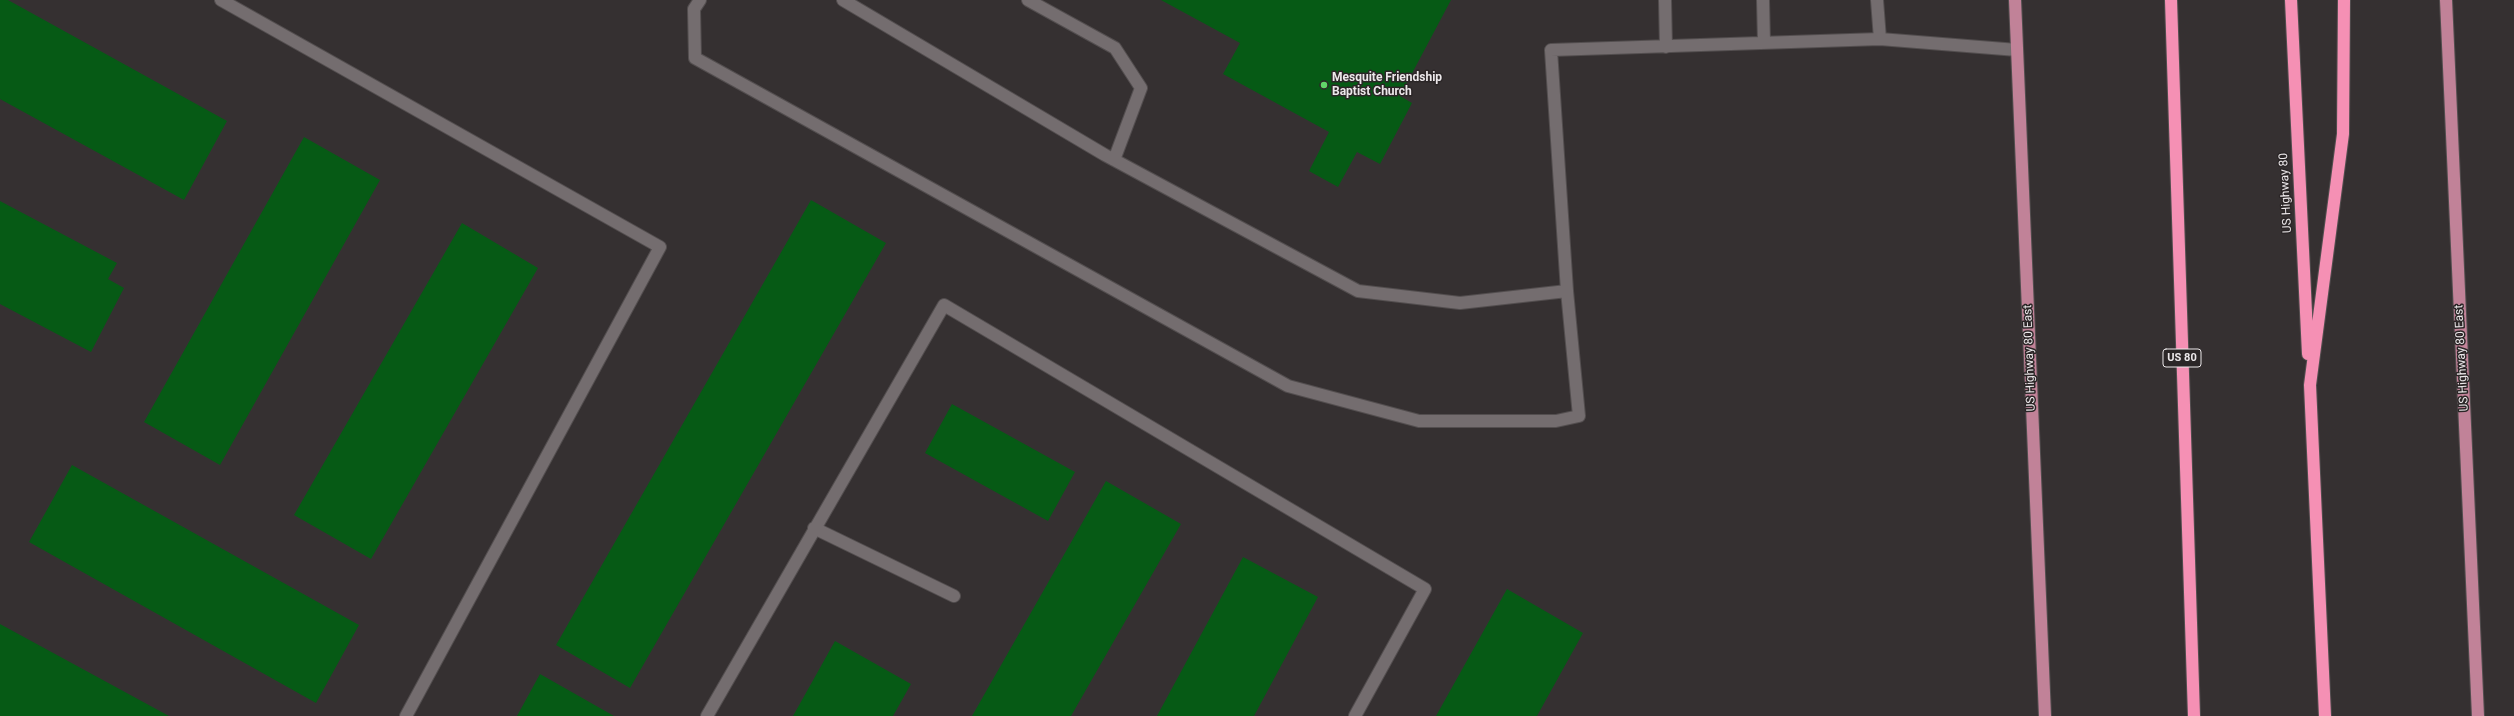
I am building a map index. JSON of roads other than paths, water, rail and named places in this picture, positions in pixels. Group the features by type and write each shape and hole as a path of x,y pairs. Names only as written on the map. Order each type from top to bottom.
{"highway":[{"name":"US 80","path":"2171,0 2194,716"},
{"name":"US Highway 80","path":"2291,0 2310,385"},
{"path":"2325,716 2310,385 2343,134 2344,0"}],"main road":[{"name":"US Highway 80 East","path":"2015,0 2045,716"},
{"name":"US Highway 80 East","path":"2446,0 2478,716"}],"lane":[{"path":"221,0 660,247 406,716"},
{"path":"700,0 694,9 695,58 1288,386 1419,421 1556,421 1579,416 1567,291 1551,50 1880,39 2017,50"},
{"path":"843,0 1114,160 1358,291 1460,304 1567,291"},
{"path":"1028,0 1115,48 1141,88 1114,160"},
{"path":"1665,0 1666,47"},
{"path":"1763,0 1764,43"},
{"path":"1877,0 1880,39"},
{"path":"707,716 814,528 944,305 1425,589 1355,716"},
{"path":"814,528 954,596"}],"place":[{"name":"Mesquite Friendship Baptist Church","path":"1324,85"}]}
